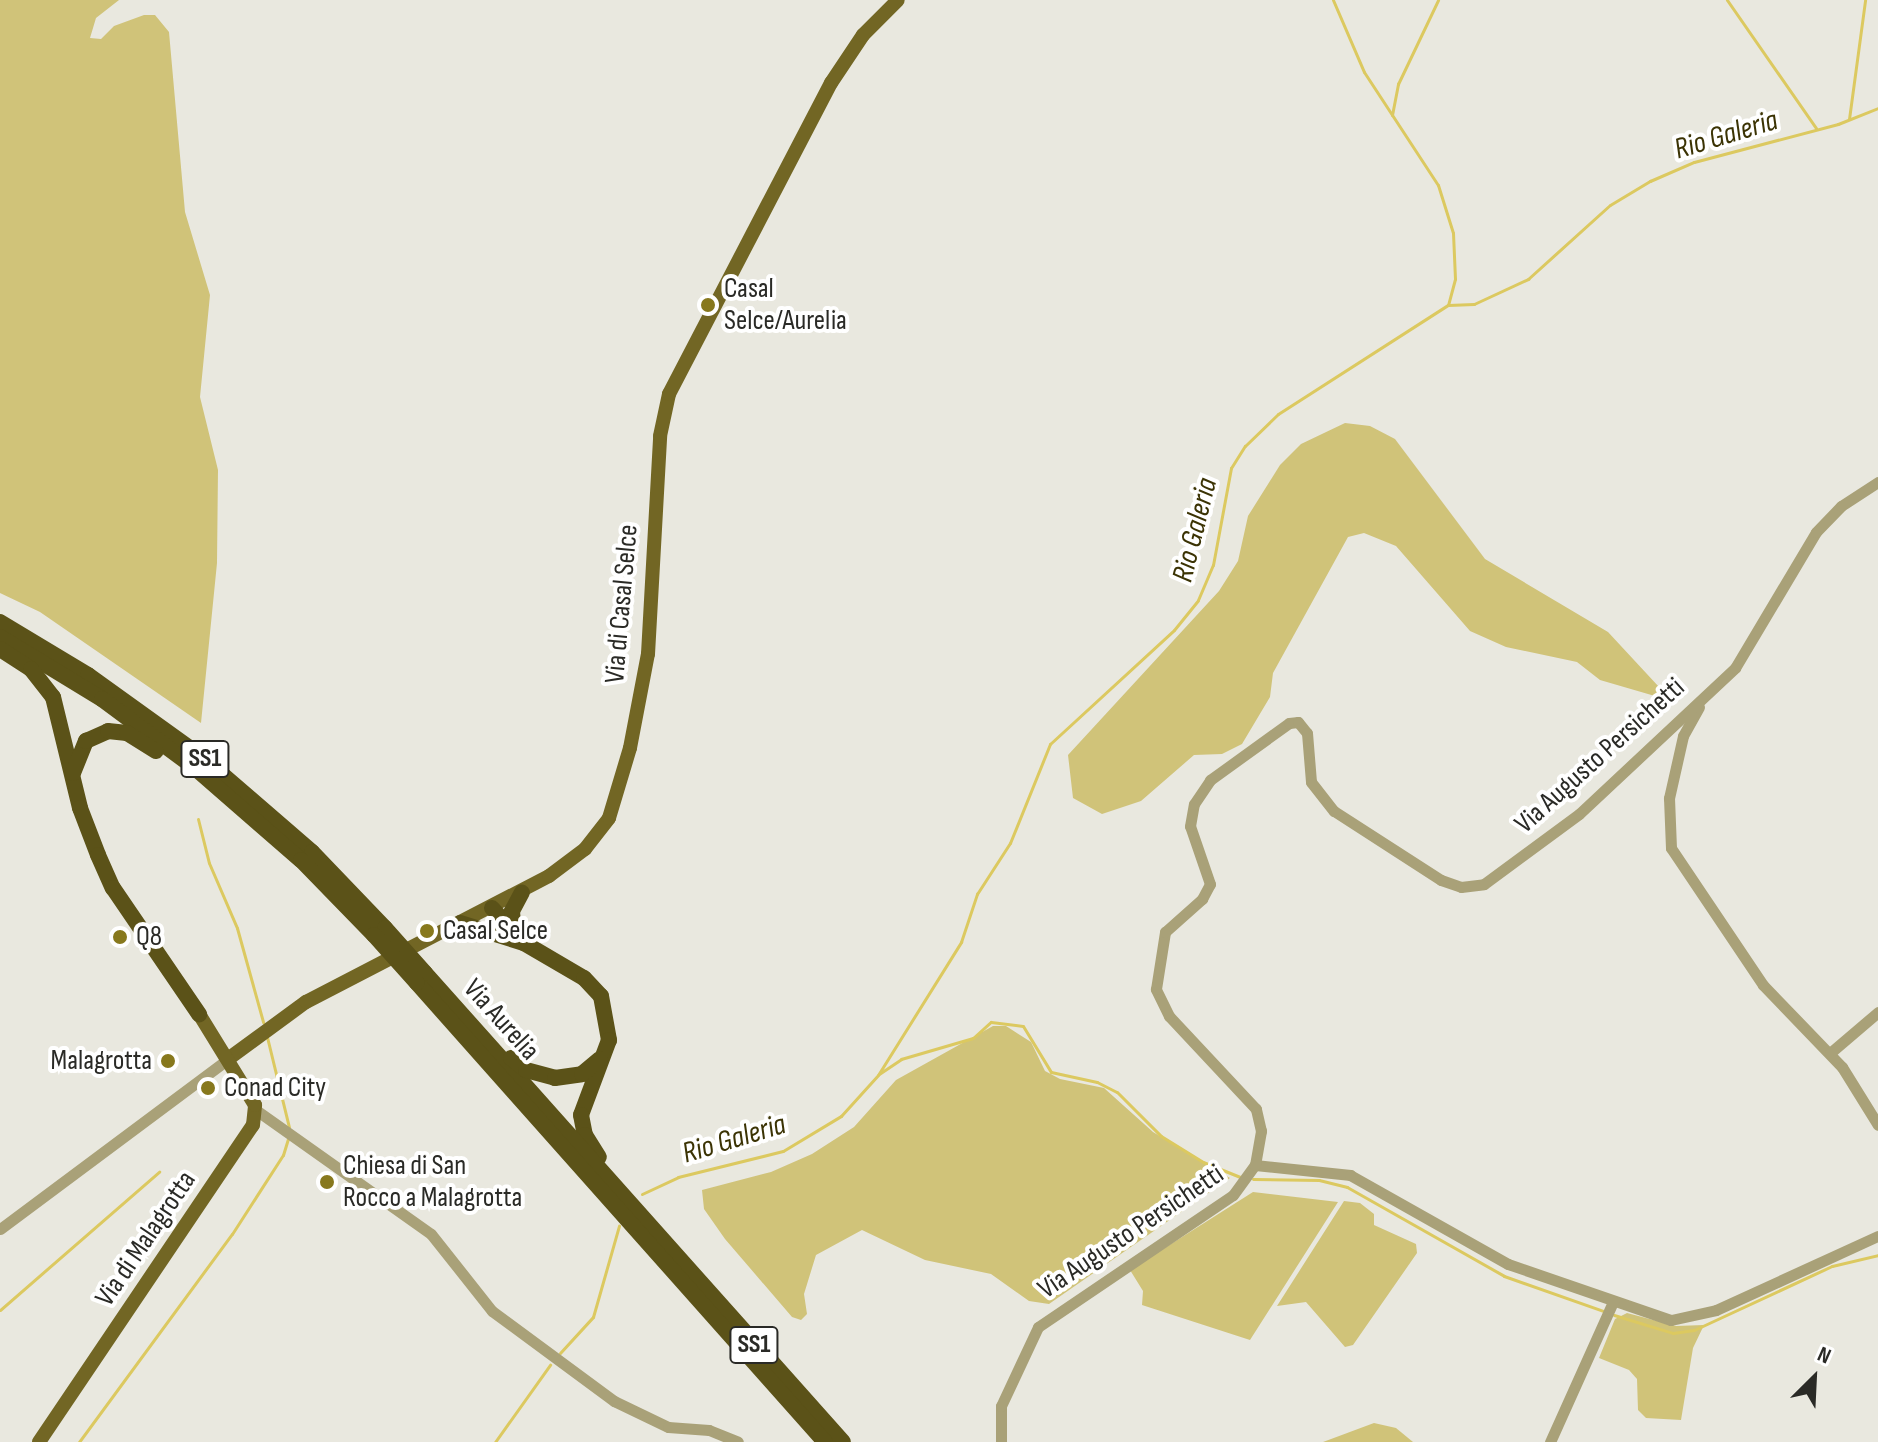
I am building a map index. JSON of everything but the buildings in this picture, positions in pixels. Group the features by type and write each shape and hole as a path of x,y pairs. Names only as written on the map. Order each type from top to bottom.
{"highway":[{"name":"Via Aurelia","path":"0,622 88,675 202,757 312,852 379,932 625,1200 662,1251 825,1442"},
{"name":"Via Aurelia","path":"0,637 102,699 241,806 379,932"},
{"path":"0,649 31,669 53,697 72,779 113,888 199,1014"},
{"path":"72,779 86,741 118,731 241,806"},
{"path":"513,936 512,911 522,892"},
{"path":"492,908 513,936"},
{"path":"460,923 513,936 584,978 598,993 609,1024 604,1054 581,1121 625,1200"},
{"path":"421,978 526,1070 548,1077 573,1076 588,1071 604,1054"},
{"name":"Via Aurelia","path":"421,978 603,1194 662,1251 843,1442"}],"main road":[{"name":"Via di Casal Selce","path":"228,1059 306,1002 522,892 585,849 609,818 621,787 648,654 660,436 669,394 831,83 863,35 898,0"},
{"path":"199,1014 256,1110"},
{"name":"Via di Malagrotta","path":"39,1442 249,1133 256,1110"}],"street":[{"name":"Via Augusto Persichetti","path":"1001,1442 1001,1406 1038,1327 1251,1174 1261,1124 1254,1105 1169,1016 1156,989 1165,932 1209,889 1209,869 1190,820 1210,780 1289,723 1298,722 1307,733 1311,782 1334,811 1434,877 1473,887 1499,874 1579,814 1741,660 1821,525 1878,482"},
{"path":"1699,700 1683,736 1669,798 1671,848 1763,985 1830,1053 1878,1125"},
{"path":"1830,1053 1878,1012"},
{"path":"0,1229 228,1059"},
{"path":"256,1110 304,1140 431,1234 472,1291 577,1374 642,1417 690,1430 711,1430 738,1442"},
{"path":"1251,1174 1350,1175 1494,1257 1610,1310 1664,1319 1695,1317 1878,1236"},
{"path":"1550,1442 1610,1310"},
{"path":"684,1442 690,1430"}],"shaded area":[{"path":"0,0 119,0 96,18 90,38 101,39 114,26 144,15 155,15 169,32 185,212 210,295 200,397 218,470 217,563 201,723 40,612 0,593"},
{"path":"1345,423 1370,426 1395,439 1485,559 1608,632 1672,701 1600,680 1577,662 1506,647 1470,631 1396,546 1364,533 1348,537 1273,673 1270,697 1242,744 1222,754 1194,755 1141,801 1102,814 1073,798 1068,755 1219,591 1238,561 1248,516 1280,465 1301,444"},
{"path":"993,1026 1006,1026 1031,1042 1045,1071 1060,1079 1104,1088 1153,1132 1230,1178 1049,1304 1029,1301 991,1274 925,1260 862,1230 816,1255 804,1294 807,1314 801,1320 792,1317 725,1239 704,1209 702,1190 771,1172 812,1154 854,1127 896,1080"},
{"path":"1253,1192 1338,1202 1250,1340 1142,1305 1143,1291 1130,1270"},
{"path":"1344,1201 1360,1203 1374,1214 1374,1225 1416,1244 1417,1253 1353,1345 1345,1347 1306,1302 1277,1306"},
{"path":"1627,1313 1676,1326 1704,1325 1693,1348 1681,1420 1646,1418 1638,1410 1637,1379 1629,1370 1599,1358 1615,1319"},
{"path":"1374,1423 1396,1428 1413,1442 1323,1442"}],"waterway":[{"path":"1333,0 1364,72 1438,185 1453,233 1455,279 1448,305"},
{"path":"1392,115 1398,84 1438,0"},
{"path":"1727,0 1816,128"},
{"path":"1849,119 1865,0"},
{"name":"Rio Galeria","path":"642,1194 678,1177 783,1151 841,1116 878,1075 961,942 977,894 1010,843 1050,744 1174,630 1198,600 1213,565 1231,468 1245,446 1278,414 1448,305 1474,304 1528,279 1610,205 1650,181 1694,162 1838,124 1878,108"},
{"path":"198,819 209,863 237,928 263,1022"},
{"path":"879,1074 901,1059 973,1038 991,1022 1023,1026 1051,1072 1097,1082 1117,1092 1161,1136 1203,1162 1240,1177"},
{"path":"267,1037 289,1127"},
{"path":"79,1442 232,1234 283,1155 288,1139"},
{"path":"0,1310 159,1172"},
{"path":"1253,1179 1319,1180 1347,1187 1504,1276 1606,1312"},
{"name":"Rio Galeria","path":"560,1353 593,1317 619,1226"},
{"path":"1614,1315 1673,1333 1694,1330 1832,1266 1878,1255"},
{"name":"Rio Galeria","path":"495,1442 550,1365"}],"place":[{"name":"Casal Selce/Aurelia","path":"708,305"},
{"name":"Casal Selce","path":"427,931"},
{"name":"Q8","path":"120,937"},
{"name":"Malagrotta","path":"168,1061"},
{"name":"Conad City","path":"208,1088"},
{"name":"Chiesa di San Rocco a Malagrotta","path":"327,1182"}]}
